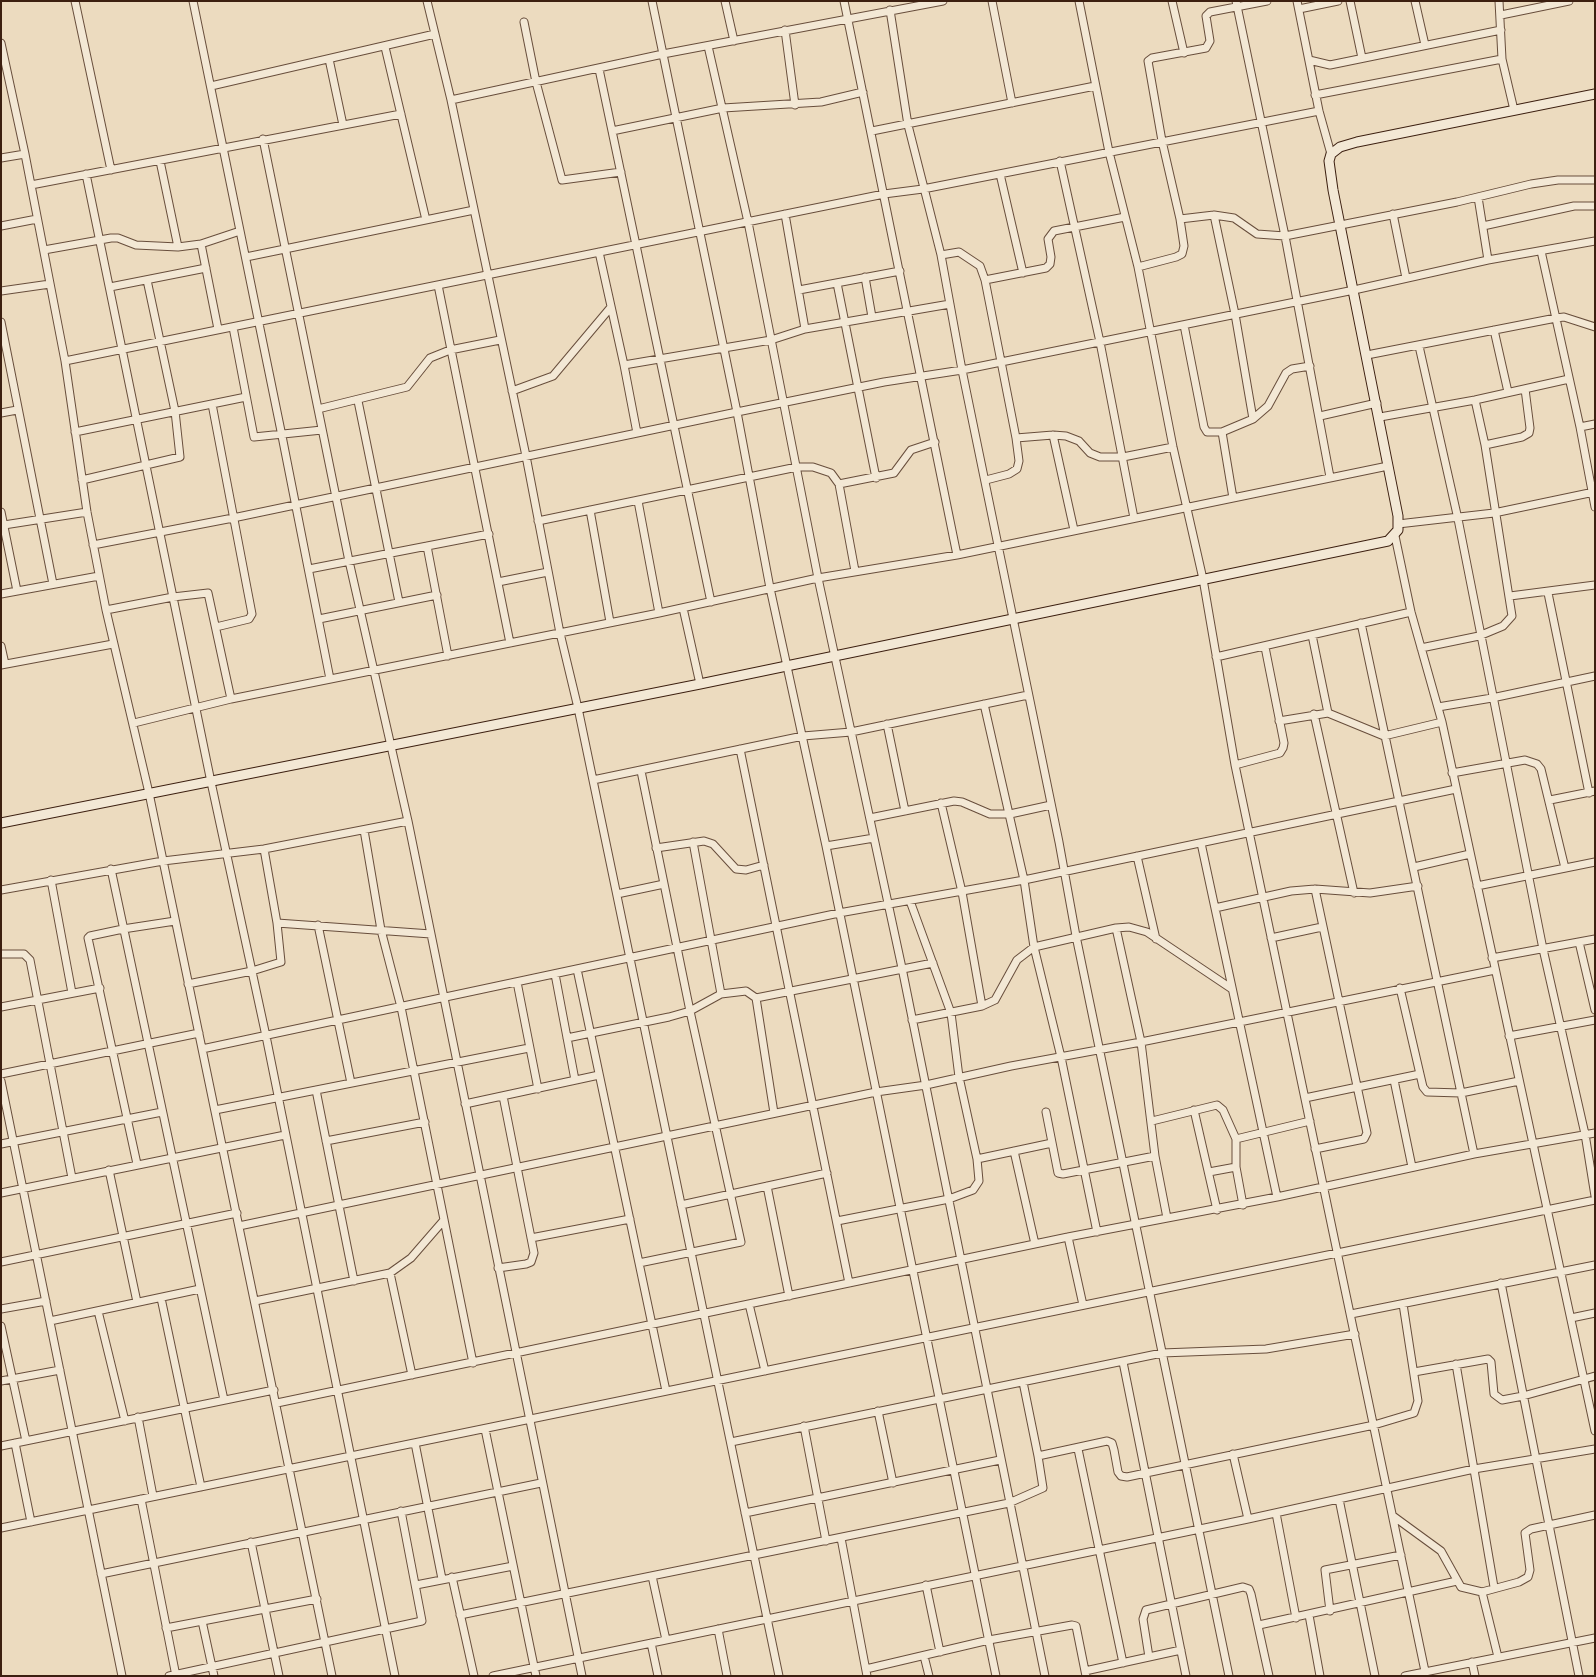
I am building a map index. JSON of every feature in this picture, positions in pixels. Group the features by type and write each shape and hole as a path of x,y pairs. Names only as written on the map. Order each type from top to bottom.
{"main road":[{"path":"1,823 700,684 1012,618 1388,542 1395,536 1398,524 1380,417 1330,171 1331,154 1340,147 1357,142 1595,94"}],"street":[{"path":"74,1 111,170"},
{"path":"192,1 224,148 330,679"},
{"path":"427,1 451,100 500,340 526,456 560,633 578,708 779,1676"},
{"path":"652,1 737,412 770,588 826,846 996,1676"},
{"path":"724,1 734,41"},
{"path":"844,1 957,555"},
{"path":"451,100 663,54 942,1"},
{"path":"992,1 1012,103"},
{"path":"1080,1 1109,152 1138,267 1149,332 1203,579 1235,766 1426,1674"},
{"path":"1172,1 1184,53"},
{"path":"1138,267 1182,254 1184,246 1180,219 1162,141 1148,61 1152,58 1184,53 1208,46 1205,22 1206,16 1210,12 1237,3 1267,1"},
{"path":"1331,154 1315,95 1298,5 1338,1"},
{"path":"1350,1 1362,58"},
{"path":"1415,1 1425,45"},
{"path":"1499,1 1502,59 1514,110"},
{"path":"1501,16 1569,1"},
{"path":"1237,3 1285,236 1330,477"},
{"path":"890,10 908,125 941,255 962,370 1065,871 1076,936 1124,1160 1229,1676"},
{"path":"524,22 536,82 562,180 621,172"},
{"path":"785,30 795,105"},
{"path":"1308,60 1330,64 1500,30"},
{"path":"210,86 435,34"},
{"path":"1,43 25,154 65,361 87,512 99,576 113,644 134,723 149,793 332,1676"},
{"path":"708,46 748,222 818,578 902,968 962,1260 1000,1460 1035,1632 1046,1676"},
{"path":"385,47 426,220"},
{"path":"329,59 343,125"},
{"path":"1315,95 1502,59"},
{"path":"599,69 711,602"},
{"path":"872,132 1095,86"},
{"path":"612,131 723,108 795,105 836,100 863,92"},
{"path":"65,361 884,194 923,189 1319,111"},
{"path":"31,185 401,114"},
{"path":"263,139 349,561 408,821 582,1676"},
{"path":"1,158 25,154"},
{"path":"160,161 178,247"},
{"path":"1060,162 1100,342 1134,518"},
{"path":"86,174 138,419 210,782 228,855 266,1036 395,1676"},
{"path":"1000,174 1023,273"},
{"path":"1180,219 1214,215 1234,218 1257,234 1285,236 1341,226 1549,181 1595,180"},
{"path":"1478,197 1488,260"},
{"path":"1482,226 1574,206 1595,206"},
{"path":"246,257 474,210"},
{"path":"785,214 805,330"},
{"path":"1392,214 1406,278"},
{"path":"1214,215 1235,314 1253,419"},
{"path":"985,280 1046,268 1050,264 1048,240 1054,231 1126,217"},
{"path":"1,226 37,219"},
{"path":"44,250 118,238 136,245 178,247 201,244 240,231"},
{"path":"93,545 160,533 474,468 674,424 858,388 922,378 1354,290 1488,260 1595,241"},
{"path":"201,244 218,329"},
{"path":"1541,250 1580,427 1595,507"},
{"path":"599,252 637,433"},
{"path":"941,255 953,252 966,255 980,266 985,280 1019,460 1017,469 1009,474 986,480"},
{"path":"110,287 206,268"},
{"path":"799,290 900,271"},
{"path":"865,277 872,317"},
{"path":"82,480 180,457 175,411 147,280"},
{"path":"837,283 876,478"},
{"path":"1,291 50,284"},
{"path":"438,285 510,643"},
{"path":"624,365 770,340 844,322 950,304"},
{"path":"512,390 553,376 611,307"},
{"path":"1367,355 1564,317 1595,327"},
{"path":"1,322 42,517 53,584"},
{"path":"1184,325 1204,427 1207,432 1213,434 1253,419 1268,406 1286,373 1292,369 1310,366"},
{"path":"233,327 254,437 282,436 322,430"},
{"path":"1494,330 1508,392"},
{"path":"318,409 358,401 407,387 425,362 450,350 500,340"},
{"path":"1419,346 1458,519 1479,636 1543,949 1585,1134 1595,1196"},
{"path":"1380,417 1475,400 1569,379"},
{"path":"1485,445 1522,437 1528,433 1530,428 1525,389"},
{"path":"76,432 246,397"},
{"path":"1421,648 1479,636 1509,621 1512,616 1494,513 1485,445 1475,400"},
{"path":"358,401 399,602"},
{"path":"1320,416 1377,403"},
{"path":"212,404 252,617 216,627"},
{"path":"1,413 18,410"},
{"path":"1580,427 1595,424"},
{"path":"1222,432 1233,498"},
{"path":"1016,438 1053,435 1079,441 1090,453 1100,457 1123,457 1173,447"},
{"path":"1053,435 1074,530"},
{"path":"839,484 894,473 911,450 935,442"},
{"path":"134,723 231,698 659,613 818,578 957,555 1388,466"},
{"path":"538,520 797,467 822,469 831,473 839,484 855,571"},
{"path":"1398,524 1458,519 1593,492"},
{"path":"638,501 659,613"},
{"path":"590,510 610,622"},
{"path":"1,512 17,591"},
{"path":"4,525 42,517 87,512"},
{"path":"309,569 489,534"},
{"path":"1395,536 1411,612 1442,722 1595,1431"},
{"path":"427,546 448,656"},
{"path":"498,582 548,572"},
{"path":"1,594 99,576"},
{"path":"1510,596 1548,593 1595,585"},
{"path":"1548,593 1565,682 1592,792 1550,800"},
{"path":"106,610 173,597 208,594 231,698"},
{"path":"319,619 360,609 437,595"},
{"path":"683,608 700,684"},
{"path":"1216,658 1411,612"},
{"path":"1361,623 1474,1154"},
{"path":"1312,635 1328,713"},
{"path":"1,646 3,665 113,644"},
{"path":"1235,766 1280,753 1284,743 1264,647"},
{"path":"1438,707 1492,698 1595,676"},
{"path":"593,780 803,736 851,732 1028,695"},
{"path":"984,704 1010,814 1024,880 1034,947 1060,1057 1082,1170 1097,1232"},
{"path":"1279,721 1328,713 1344,717 1384,736 1442,722"},
{"path":"1314,714 1354,893"},
{"path":"886,724 905,811"},
{"path":"740,749 850,1283"},
{"path":"1452,774 1525,760 1537,764 1541,769 1550,800 1566,868"},
{"path":"639,1263 741,1242 640,771"},
{"path":"202,1050 776,926 888,903 910,901 1024,880 1456,789"},
{"path":"870,818 941,803 962,802 990,814 1010,814 1051,805"},
{"path":"941,803 962,892 982,1006"},
{"path":"1,890 111,869 264,849 408,821"},
{"path":"364,830 381,930 401,1006 473,1363"},
{"path":"826,846 874,838"},
{"path":"656,848 704,840 713,844 736,869 746,870 764,865"},
{"path":"693,842 722,994"},
{"path":"1201,843 1277,1198"},
{"path":"188,984 252,971 281,962 277,922 264,849"},
{"path":"1414,867 1470,854"},
{"path":"1137,856 1156,939"},
{"path":"1477,886 1595,862"},
{"path":"111,869 224,1400"},
{"path":"51,880 72,993"},
{"path":"617,894 664,884"},
{"path":"1215,908 1262,897 1315,889 1370,893 1418,886"},
{"path":"1315,889 1367,1136 1364,1139 1315,1149"},
{"path":"837,1221 949,1199 976,1187 978,1181 977,1159 959,1077 950,1012 910,901"},
{"path":"137,1164 89,937 123,929 175,921"},
{"path":"277,922 430,934"},
{"path":"318,925 351,1083"},
{"path":"1271,938 1322,927"},
{"path":"912,1020 982,1006 995,1000 1017,960 1034,947 1116,928 1138,928 1232,989"},
{"path":"1116,928 1141,1042 1155,1156 1167,1218"},
{"path":"1492,958 1595,939"},
{"path":"1579,942 1595,1010"},
{"path":"1,954 24,954 28,956 72,1178"},
{"path":"756,998 933,963"},
{"path":"578,969 666,1391"},
{"path":"239,1226 876,1092 926,1085 1338,1000 1495,970"},
{"path":"555,974 575,1080"},
{"path":"517,982 538,1089"},
{"path":"1,1007 100,988"},
{"path":"1400,988 1420,1074 1427,1092 1461,1093 1519,1081"},
{"path":"567,1038 690,1011 722,994 746,991 756,998 774,1113"},
{"path":"1509,1036 1595,1020"},
{"path":"1,1074 199,1033"},
{"path":"215,1110 530,1048"},
{"path":"1305,1098 1420,1074"},
{"path":"465,1104 599,1076"},
{"path":"1394,1080 1412,1167"},
{"path":"1,1081 122,1676"},
{"path":"316,1090 354,1281"},
{"path":"498,1268 531,1262 534,1253 502,1096"},
{"path":"1152,1121 1194,1110 1221,1106 1236,1139 1236,1167 1243,1205"},
{"path":"1194,1110 1217,1210"},
{"path":"1,1144 162,1112"},
{"path":"1046,1112 1058,1173 1063,1174 1124,1160 1155,1156"},
{"path":"1236,1139 1310,1121"},
{"path":"326,1141 425,1122"},
{"path":"276,1403 1068,1237 1243,1205 1474,1154 1595,1133"},
{"path":"1,1193 285,1135"},
{"path":"977,1159 1052,1143"},
{"path":"1014,1151 1035,1244"},
{"path":"1208,1172 1236,1167"},
{"path":"110,1170 137,1302"},
{"path":"681,1205 827,1173"},
{"path":"767,1186 789,1296"},
{"path":"1,1528 1595,1200"},
{"path":"1,1262 236,1213"},
{"path":"531,1238 630,1219"},
{"path":"255,1301 390,1273 411,1258 444,1220"},
{"path":"1068,1237 1083,1305"},
{"path":"1351,1314 1595,1265"},
{"path":"390,1273 412,1375"},
{"path":"1501,1283 1580,1676"},
{"path":"50,1321 200,1289"},
{"path":"161,1298 201,1487"},
{"path":"1,1309 46,1301"},
{"path":"749,1304 765,1371"},
{"path":"1038,1456 1078,1449 1107,1441 1112,1443 1118,1472 1121,1476 1127,1477 1374,1425 1414,1413 1418,1408 1403,1304"},
{"path":"98,1311 125,1421"},
{"path":"1571,1318 1595,1313"},
{"path":"1,1326 26,1441"},
{"path":"731,1442 1162,1353 1266,1349 1355,1334"},
{"path":"1414,1372 1488,1359 1491,1362 1494,1394 1496,1398 1502,1400 1595,1376"},
{"path":"1123,1362 1186,1676"},
{"path":"1456,1364 1494,1587"},
{"path":"1,1381 60,1370"},
{"path":"460,1615 1009,1503 1043,1488 1023,1382"},
{"path":"1,1446 274,1390"},
{"path":"878,1411 893,1482"},
{"path":"138,1417 153,1496"},
{"path":"804,1426 826,1540"},
{"path":"485,1429 536,1676"},
{"path":"415,1442 442,1579"},
{"path":"15,1443 31,1522"},
{"path":"1078,1449 1123,1663"},
{"path":"493,1676 1099,1548 1248,1519 1474,1469 1595,1449"},
{"path":"1233,1454 1248,1519"},
{"path":"745,1513 1000,1460"},
{"path":"101,1574 542,1482"},
{"path":"141,1499 166,1628 173,1675 422,1621 402,1511"},
{"path":"1339,1499 1375,1676"},
{"path":"1276,1513 1296,1618"},
{"path":"1393,1516 1441,1551 1457,1582 1466,1590 1482,1592 1494,1587 1519,1582 1528,1577 1530,1570 1525,1533 1549,1524 1595,1515"},
{"path":"841,1538 867,1672 989,1640 1072,1625 1076,1626 1085,1673 1181,1650"},
{"path":"251,1542 279,1676"},
{"path":"1330,1610 1325,1570 1401,1555"},
{"path":"416,1585 513,1566"},
{"path":"652,1576 666,1640"},
{"path":"452,1577 474,1676"},
{"path":"1259,1625 1457,1582"},
{"path":"926,1585 940,1652"},
{"path":"1149,1657 1143,1614 1146,1610 1243,1588 1249,1589 1259,1625 1269,1676"},
{"path":"1482,1592 1498,1657"},
{"path":"166,1628 317,1599"},
{"path":"1308,1615 1320,1676"},
{"path":"202,1621 214,1676"},
{"path":"718,1629 727,1676"},
{"path":"1406,1676 1426,1674 1472,1662 1595,1638"},
{"path":"652,1643 658,1676"},
{"path":"924,1656 929,1676"},
{"path":"1472,1662 1475,1676"}]}
